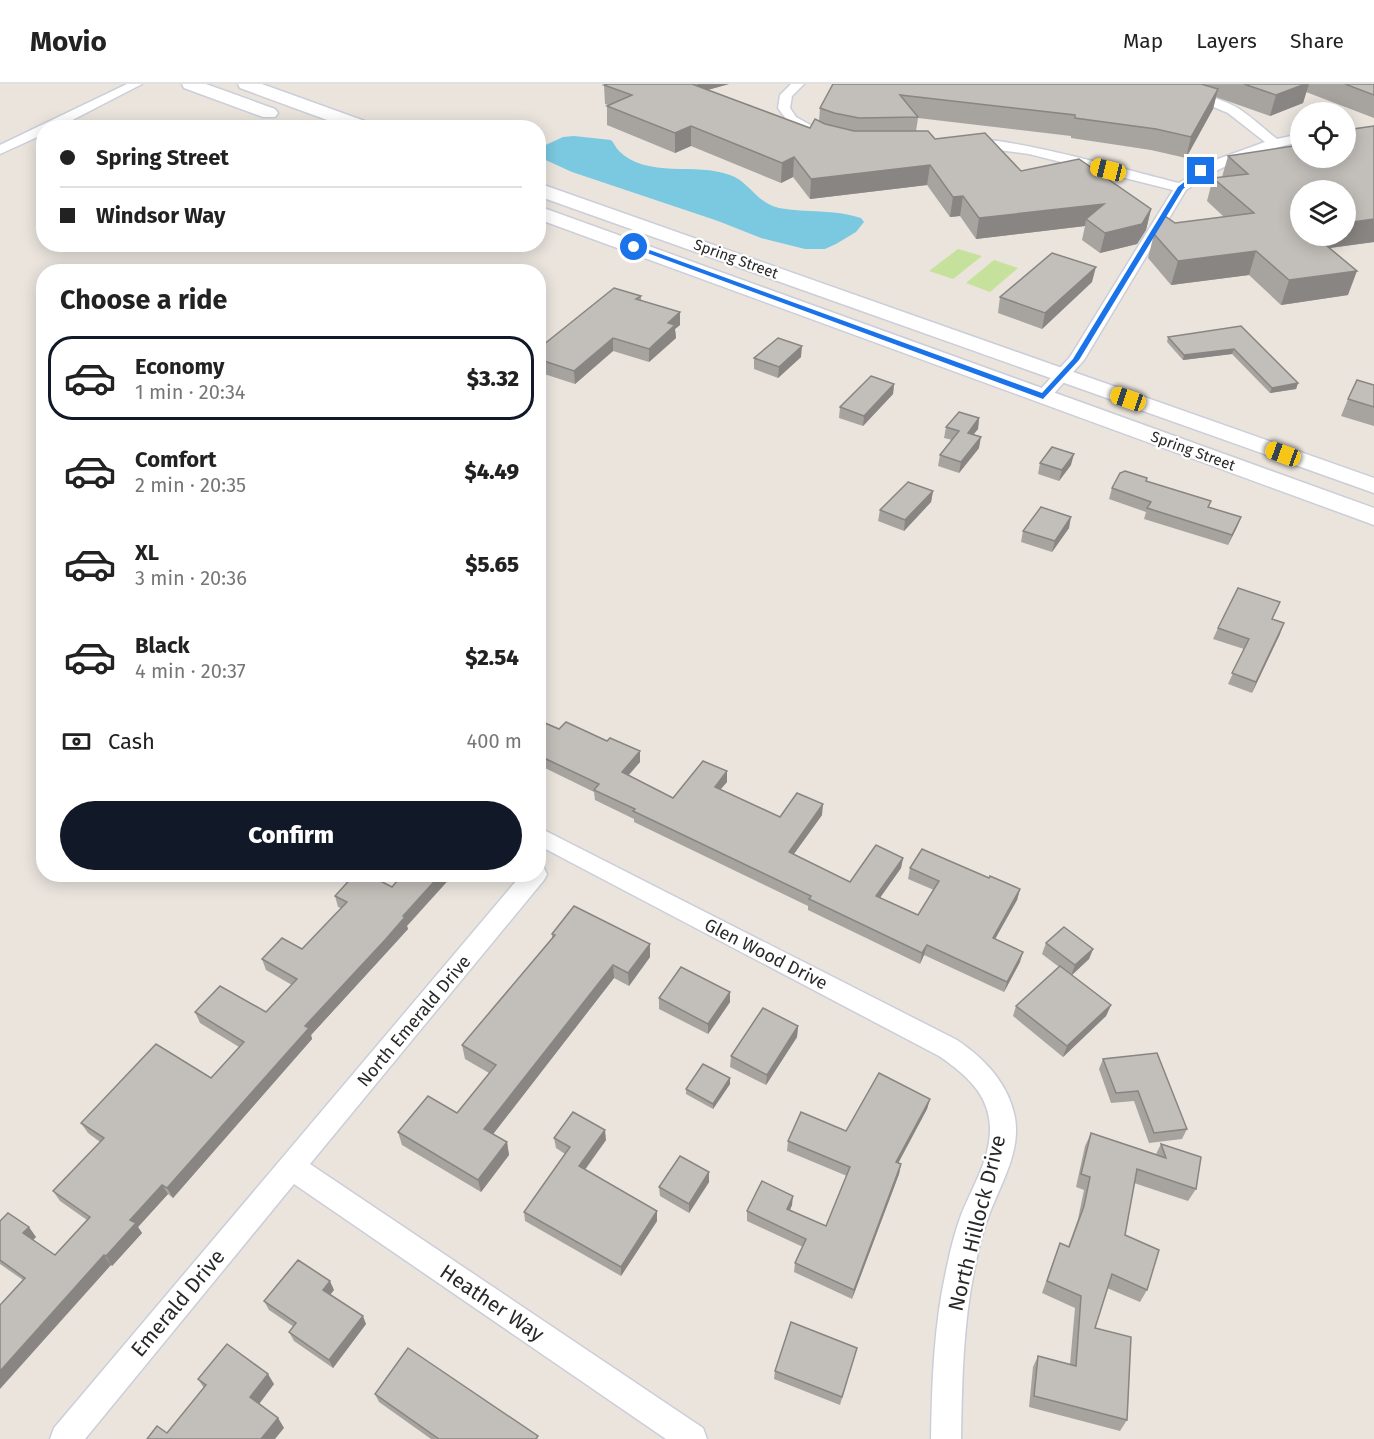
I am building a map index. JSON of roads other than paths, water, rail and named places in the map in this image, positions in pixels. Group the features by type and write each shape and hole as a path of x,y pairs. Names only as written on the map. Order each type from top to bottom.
{"main road":[{"path":"190,84 284,118 303,105"},
{"path":"222,84 268,100 303,105"},
{"path":"246,84 345,120"},
{"name":"Spring Street","path":"546,192 1374,486"},
{"path":"546,211 571,201"},
{"name":"Spring Street","path":"546,214 1374,517"}],"street":[{"path":"62,120 136,84"},
{"path":"798,84 786,95 784,108 792,120 811,132 833,140"},
{"path":"1141,84 1213,102 1232,110 1274,143"},
{"path":"0,150 36,132"},
{"path":"1043,396 1076,360 1181,188 1201,171 1216,163 1274,143 1290,140"},
{"path":"953,142 1004,145 1029,150 1181,188"},
{"name":"Glen Wood Drive","path":"549,841 948,1048 963,1058 986,1082"},
{"name":"North Emerald Drive","path":"292,1167 530,882"},
{"name":"North Hillock Drive","path":"946,1439 947,1363 956,1290 973,1221 1002,1145 1002,1120 996,1098 986,1082"},
{"name":"Emerald Drive","path":"65,1439 292,1167"},
{"name":"Heather Way","path":"292,1167 692,1439"}],"water":[{"path":"563,137 611,140 630,160 643,165 717,171 737,178 758,197 779,208 841,213 861,218 864,222 856,232 825,249 805,249 761,238 718,221 572,172 546,160 546,145"}]}
